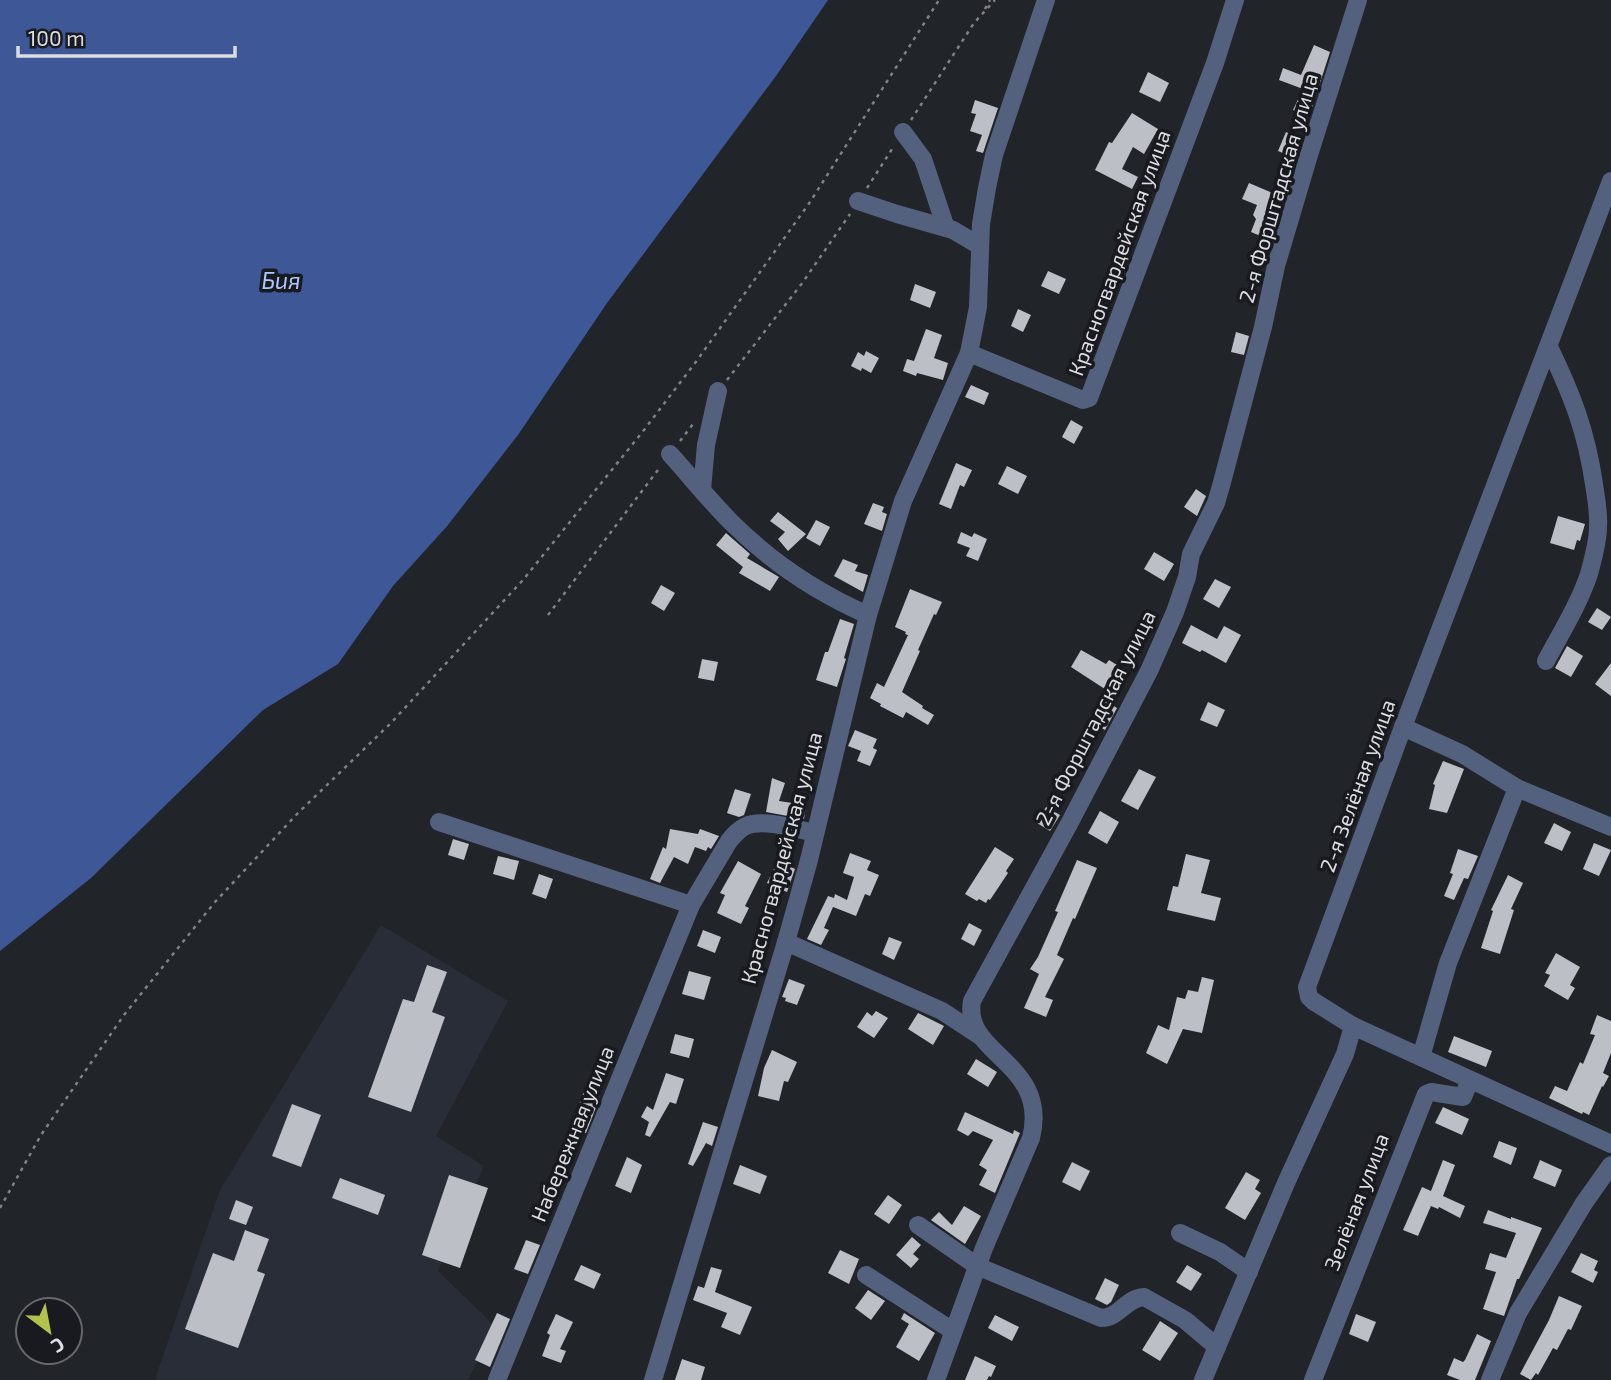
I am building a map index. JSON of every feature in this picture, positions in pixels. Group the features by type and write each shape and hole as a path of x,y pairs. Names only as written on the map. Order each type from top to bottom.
{"street":[{"name":"Красногвардейская улица","path":"653,1380 809,860 867,615 903,501 969,353 978,307 981,224 994,155 1046,0"},
{"name":"Красногвардейская улица","path":"969,353 1083,400 1089,398 1215,63 1235,0"},
{"name":"2-я Форштадская улица","path":"980,1036 971,1009 976,991 1069,824 1149,671 1175,612 1191,554 1216,503 1263,327 1276,267 1308,155 1358,0"},
{"path":"903,132 923,159 946,228"},
{"name":"2-я Зелёная улица","path":"1611,181 1307,987 1313,1002 1353,1026 1611,1144"},
{"path":"858,201 946,228 964,235 980,246"},
{"path":"1546,661 1582,592 1604,510 1580,417 1549,347"},
{"path":"702,490 706,445 719,391"},
{"path":"670,454 736,527 805,582 867,615"},
{"path":"1403,727 1462,754 1517,788 1611,827"},
{"path":"1421,1057 1448,963 1517,788"},
{"path":"439,822 691,905"},
{"name":"Набережная улица","path":"497,1380 691,905 729,841 745,826 761,823 814,833"},
{"path":"786,942 942,1012 980,1036 1016,1073 1031,1097 1034,1112 1031,1138 977,1266 936,1380"},
{"path":"1203,1380 1286,1183 1345,1054 1353,1026"},
{"name":"Зелёная улица","path":"1313,1380 1426,1094 1431,1092 1463,1097 1470,1080"},
{"path":"1490,1380 1518,1313 1584,1203 1610,1170"},
{"path":"918,1226 977,1266 1101,1318 1112,1316 1133,1300 1144,1297 1185,1320 1217,1347"},
{"path":"1180,1233 1220,1252 1249,1272"},
{"path":"866,1275 953,1331"}],"path":[{"path":"0,1208 41,1135 124,1015 215,902 298,813 390,724 523,580 644,430 810,202 939,0"},
{"path":"719,391 803,282 960,44 993,0"},
{"path":"548,615 694,422"}],"shaded area":[{"path":"381,925 508,1001 436,1136 484,1166 438,1271 495,1326 468,1380 157,1380 156,1376 220,1190"}],"water":[{"name":"Бия","path":"0,0 828,0 776,76 607,303 518,435 448,525 393,586 338,664 263,710 91,878 0,951"}],"building":[{"path":"1314,45 1330,52 1309,117 1293,110 1303,89 1279,80 1283,68 1301,75"},
{"path":"1148,72 1169,83 1160,102 1139,92"},
{"path":"975,100 998,108 983,153 976,151 982,135 970,131 976,114 971,113"},
{"path":"1132,113 1158,129 1144,154 1133,147 1122,169 1138,177 1132,189 1095,170 1109,142 1112,143"},
{"path":"1286,132 1302,140 1295,158 1278,151"},
{"path":"1249,183 1284,198 1272,241 1251,232 1257,205 1242,199"},
{"path":"1048,271 1066,279 1059,294 1041,286"},
{"path":"915,284 936,292 930,308 910,300"},
{"path":"1018,309 1031,315 1023,332 1011,326"},
{"path":"926,329 942,335 934,358 948,363 943,380 903,371 907,359 914,361"},
{"path":"1236,332 1249,336 1244,355 1231,352"},
{"path":"866,351 879,358 871,373 851,366 858,352 864,356"},
{"path":"971,385 989,393 984,405 965,397"},
{"path":"1071,420 1083,427 1074,444 1062,437"},
{"path":"956,463 972,470 964,487 960,485 951,509 939,504"},
{"path":"1007,466 1027,476 1018,494 998,484"},
{"path":"1196,489 1206,496 1197,516 1184,507"},
{"path":"873,503 884,507 882,512 887,514 882,531 864,524"},
{"path":"778,512 806,534 788,551 778,539 785,532 770,521"},
{"path":"1558,516 1585,524 1574,550 1550,543"},
{"path":"816,520 830,527 820,546 806,538"},
{"path":"961,532 972,537 974,533 987,539 978,561 966,556 970,548 957,543"},
{"path":"726,533 750,554 747,558 779,577 770,591 739,573 743,567 716,545"},
{"path":"1154,552 1174,564 1164,581 1144,569"},
{"path":"843,559 858,565 855,571 868,575 863,592 834,576"},
{"path":"1215,579 1231,587 1219,608 1203,599"},
{"path":"661,585 675,593 664,611 651,603"},
{"path":"910,589 942,602 918,650 920,651 902,692 934,715 928,725 906,712 903,718 870,698 877,683 884,687 908,635 895,627"},
{"path":"1597,608 1611,617 1602,630 1588,622"},
{"path":"840,619 854,624 837,687 816,680"},
{"path":"1191,625 1217,639 1224,626 1241,635 1226,663 1182,643"},
{"path":"1567,646 1583,656 1571,677 1555,668"},
{"path":"1081,650 1106,664 1109,660 1125,670 1111,693 1071,667"},
{"path":"702,659 718,662 714,681 698,678"},
{"path":"1611,663 1611,696 1595,684"},
{"path":"1104,700 1117,708 1105,730 1091,722"},
{"path":"1208,702 1225,710 1217,727 1200,720"},
{"path":"855,730 877,739 873,748 877,750 870,766 857,761 861,751 848,746"},
{"path":"1443,761 1464,769 1447,813 1429,809 1435,785 1433,784"},
{"path":"1139,769 1156,777 1138,810 1121,801"},
{"path":"772,778 785,783 779,801 806,805 804,819 766,812"},
{"path":"735,789 751,794 744,815 739,817 727,813"},
{"path":"1046,807 1060,815 1050,831 1037,823"},
{"path":"1100,811 1119,822 1107,844 1088,833"},
{"path":"1554,823 1571,832 1562,851 1544,843"},
{"path":"670,829 698,834 700,829 719,836 711,849 708,847 706,851 695,847 688,864 674,857 660,883 650,879 663,847 666,849"},
{"path":"453,839 469,844 464,860 448,855"},
{"path":"1594,843 1611,850 1599,876 1583,869"},
{"path":"995,847 1014,859 990,900 986,903 979,899 977,901 965,894"},
{"path":"1458,849 1478,856 1468,879 1464,878 1454,900 1444,896 1453,874 1450,873"},
{"path":"850,853 871,861 867,870 879,875 870,896 865,894 856,916 833,907 824,928 829,930 821,945 807,939 828,896 834,898 835,894 847,900 854,877 843,873"},
{"path":"1186,854 1210,860 1201,893 1221,898 1215,921 1167,910 1173,886 1178,887"},
{"path":"498,856 519,861 514,880 493,874"},
{"path":"1077,860 1097,868 1057,955 1064,959 1045,997 1053,1000 1046,1017 1024,1008 1039,974 1030,969 1058,912 1055,911"},
{"path":"738,861 761,874 745,906 749,908 741,924 717,913 725,895 720,893"},
{"path":"778,861 795,869 787,892 767,883"},
{"path":"539,874 553,879 546,899 532,894"},
{"path":"1508,875 1523,883 1511,909 1514,910 1500,954 1481,948 1493,911 1491,910"},
{"path":"969,923 982,930 974,946 961,939"},
{"path":"703,930 721,937 715,953 697,946"},
{"path":"889,937 902,942 894,960 882,954"},
{"path":"1556,953 1580,967 1570,985 1575,988 1568,1000 1544,986 1550,975 1545,973"},
{"path":"427,965 447,972 432,1012 445,1017 411,1112 368,1097 403,999 414,1002"},
{"path":"689,971 711,977 704,1000 682,994"},
{"path":"1202,977 1214,980 1202,1033 1183,1029 1167,1064 1146,1053 1158,1025 1169,1030 1177,997 1185,999 1188,990 1198,992"},
{"path":"789,979 805,985 797,1005 785,1001 786,998 782,997"},
{"path":"876,1011 888,1018 874,1038 857,1027 867,1012 872,1016"},
{"path":"918,1013 944,1026 933,1045 908,1029"},
{"path":"1597,1015 1611,1021 1611,1053 1603,1073 1609,1076 1589,1115 1549,1098 1555,1086 1567,1091 1580,1062 1583,1064 1595,1035 1590,1034"},
{"path":"675,1034 694,1039 689,1058 670,1053"},
{"path":"1454,1036 1492,1051 1486,1067 1448,1052"},
{"path":"772,1050 797,1062 788,1082 784,1081 779,1101 758,1096 764,1068"},
{"path":"976,1059 997,1072 988,1087 967,1074"},
{"path":"666,1073 684,1079 676,1104 670,1102 650,1137 645,1135 649,1122 641,1117 647,1106 653,1110"},
{"path":"584,1091 600,1097 586,1133 578,1131 583,1112 577,1110"},
{"path":"292,1104 321,1115 301,1167 272,1156"},
{"path":"1443,1107 1469,1119 1462,1135 1435,1123"},
{"path":"965,1112 1013,1134 1014,1130 1020,1133 995,1193 979,1185 987,1170 979,1165 993,1140 973,1131 968,1136 957,1130"},
{"path":"703,1122 718,1127 712,1146 706,1143 693,1166 688,1164"},
{"path":"1499,1141 1517,1148 1511,1165 1493,1157"},
{"path":"627,1157 642,1165 631,1193 615,1186"},
{"path":"1443,1160 1455,1165 1443,1196 1465,1206 1460,1218 1439,1207 1438,1209 1431,1206 1418,1236 1403,1230 1422,1187 1431,1191"},
{"path":"1540,1160 1562,1170 1555,1187 1533,1178"},
{"path":"1072,1162 1090,1171 1080,1191 1062,1182"},
{"path":"740,1165 767,1176 760,1194 733,1184"},
{"path":"1246,1172 1260,1180 1255,1189 1261,1193 1245,1220 1225,1208"},
{"path":"449,1175 488,1188 460,1268 422,1255"},
{"path":"340,1178 385,1195 378,1215 332,1198"},
{"path":"888,1195 902,1205 889,1224 874,1214"},
{"path":"236,1200 253,1207 246,1225 229,1219"},
{"path":"964,1206 981,1216 965,1244 931,1220 939,1212 952,1225"},
{"path":"1488,1210 1542,1228 1517,1279 1504,1316 1483,1309 1496,1272 1485,1269 1490,1253 1506,1258 1516,1233 1483,1223"},
{"path":"245,1230 269,1239 257,1271 265,1274 238,1348 185,1329 213,1253 234,1261"},
{"path":"912,1237 921,1245 913,1254 919,1259 911,1268 896,1255"},
{"path":"526,1240 540,1245 528,1274 514,1269"},
{"path":"840,1250 859,1259 849,1284 828,1273"},
{"path":"1581,1253 1598,1261 1594,1270 1598,1272 1593,1283 1571,1272"},
{"path":"581,1265 601,1274 594,1289 574,1280"},
{"path":"1187,1265 1202,1274 1191,1291 1176,1282"},
{"path":"711,1267 722,1270 715,1292 752,1307 740,1335 721,1327 727,1313 693,1300 698,1286 704,1288"},
{"path":"1105,1278 1119,1285 1107,1305 1095,1299"},
{"path":"868,1290 885,1301 871,1320 855,1308"},
{"path":"1559,1296 1582,1306 1571,1330 1568,1329 1557,1350 1553,1348 1538,1375 1536,1373 1531,1380 1520,1374"},
{"path":"497,1313 510,1319 490,1367 475,1360"},
{"path":"904,1313 935,1333 919,1361 896,1347 909,1324 901,1319"},
{"path":"556,1314 573,1322 560,1349 566,1351 561,1363 542,1356 550,1335 547,1333"},
{"path":"1356,1314 1376,1322 1368,1342 1349,1334"},
{"path":"995,1315 1019,1327 1012,1341 988,1328"},
{"path":"1160,1321 1178,1333 1160,1361 1142,1350"},
{"path":"1477,1334 1491,1341 1475,1380 1460,1380 1447,1375 1454,1358 1463,1362 1465,1360"},
{"path":"975,1356 996,1366 987,1380 965,1380"},
{"path":"682,1359 705,1367 701,1380 675,1380"}]}
